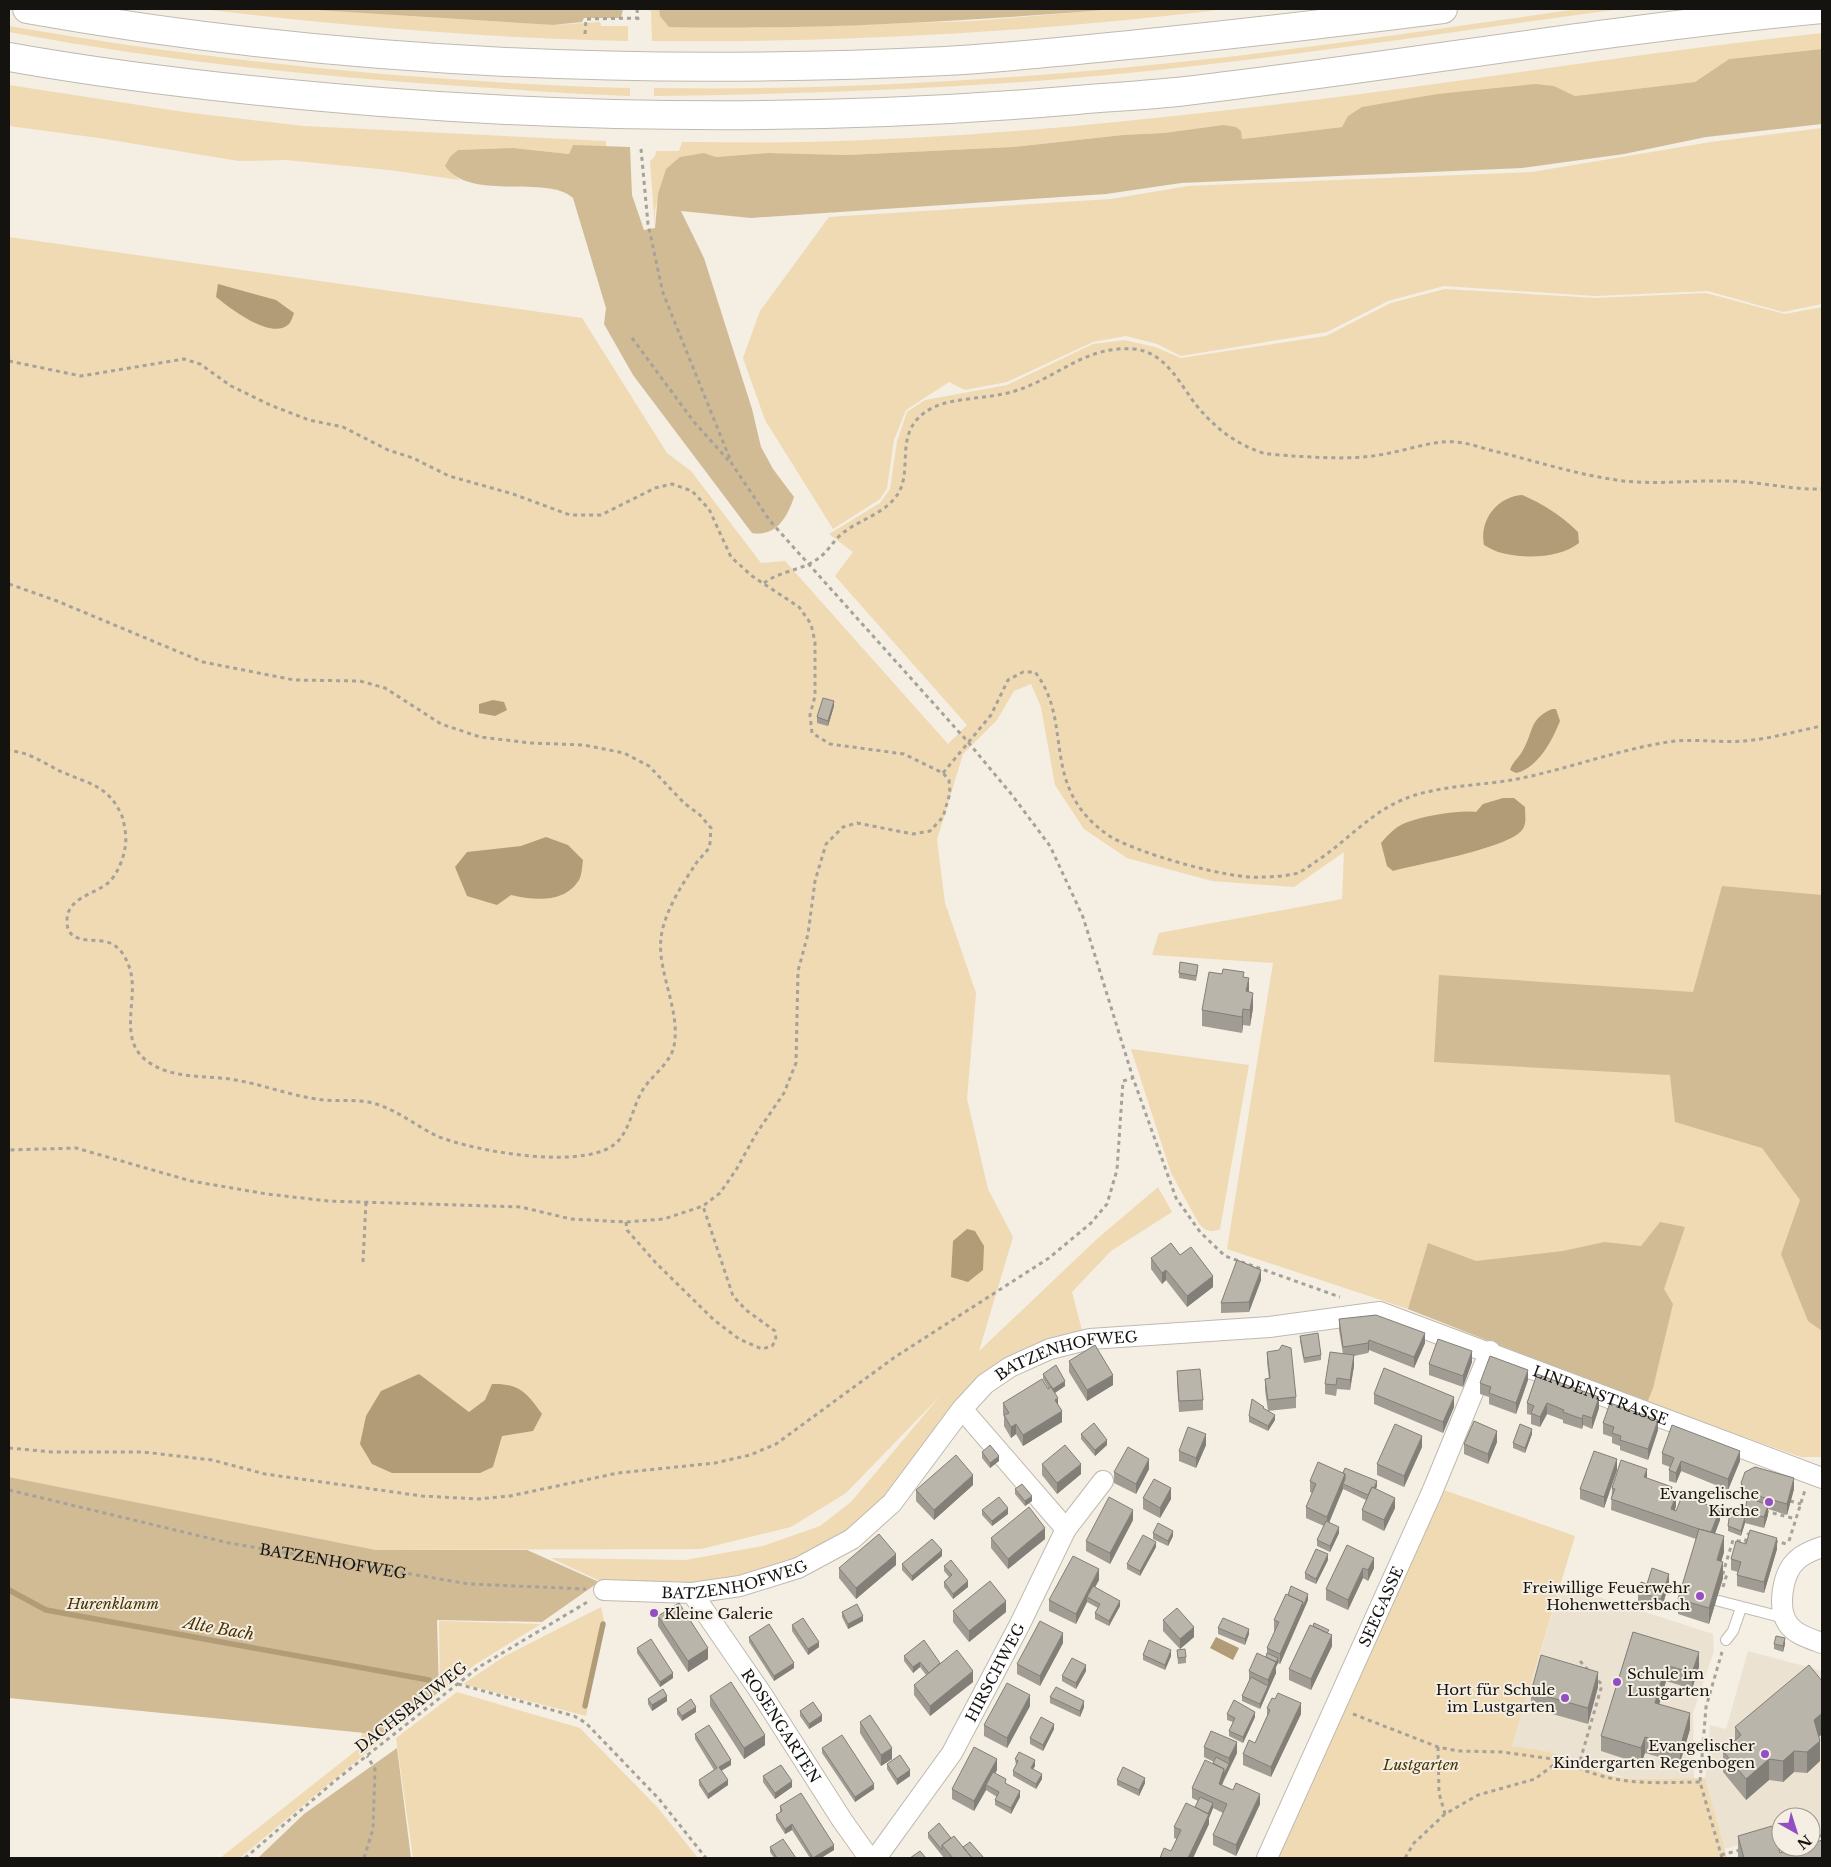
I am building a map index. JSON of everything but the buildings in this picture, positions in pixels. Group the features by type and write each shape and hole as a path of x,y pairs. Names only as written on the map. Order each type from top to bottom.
{"highway":[{"path":"27,9 175,32 287,46 447,58 612,67 782,67 948,61 1052,53 1443,9"},
{"path":"9,57 196,86 503,112 612,116 781,116 980,108 1184,91 1633,30 1822,9"}],"street":[{"name":"LINDENSTRASSE","path":"1380,1312 1490,1351 1816,1475"},
{"name":"BATZENHOFWEG","path":"604,1590 692,1593 740,1586 798,1568 852,1539 892,1503 962,1409 985,1384 1010,1367 1050,1349 1090,1339 1270,1327 1380,1312"},
{"name":"SEEGASSE","path":"1267,1858 1432,1492 1490,1351"},
{"path":"962,1409 1066,1529"},
{"name":"HIRSCHWEG","path":"876,1858 952,1753 1020,1624 1066,1529 1103,1481"},
{"path":"1822,1547 1808,1552 1796,1560 1788,1574 1781,1604 1787,1624 1795,1631 1822,1643"},
{"name":"ROSENGARTEN","path":"692,1593 761,1693 837,1812 869,1858"}],"lane":[{"path":"1719,1601 1786,1618"},
{"path":"1726,1640 1733,1632 1741,1608"}],"path":[{"path":"585,34 586,19 638,19 637,9"},
{"path":"641,149 648,224 662,293 732,464"},
{"path":"632,338 694,422 732,464 770,521 968,742 1012,795 1050,846 1066,876 1083,916 1156,1150 1176,1198 1200,1232 1225,1256 1344,1299"},
{"path":"764,583 770,578 807,564 827,553 842,533 888,506 897,496 902,485 904,456 909,430 920,414 937,405 1016,391 1071,363 1092,354 1114,349 1137,349 1155,356 1171,369 1200,411 1222,433 1266,454 1360,458 1455,442 1611,480 1642,483 1725,481 1802,489 1822,489"},
{"path":"9,361 82,376 184,359 200,364 231,386 270,405 309,420 343,427 388,450 413,458 449,476 540,503 570,515 601,515 656,488 672,484 692,491 710,509 731,557 752,576 799,607 811,624 815,642 814,696 810,715 812,733 830,744 904,754 943,773 949,780 950,793 943,817 930,830 913,834 857,823 842,827 826,844 814,881 808,934 798,971 796,1063 784,1093 756,1134 736,1170 720,1193 702,1206 664,1219 626,1222 571,1219 521,1208 328,1201 267,1194 191,1181 76,1148 9,1150"},
{"path":"9,584 57,601 203,662 294,680 360,681 385,688 441,724 480,737 531,743 584,744 624,754 649,766 684,803 700,814 711,828 710,846 674,897 661,938 665,974 676,1025 673,1050 663,1066 644,1088 618,1142 609,1149 593,1153 541,1157 514,1156 439,1136 389,1108 372,1103 352,1100 321,1100 240,1081 186,1076 160,1070 143,1058 134,1047 130,1033 133,981 130,967 122,953 112,944 82,940 72,934 66,921 70,909 79,900 111,881 118,868 126,846 125,824 117,806 112,797 89,782 18,751 9,751"},
{"path":"943,773 991,714 1008,680 1023,672 1035,672 1045,685 1054,722 1062,770 1069,792 1082,812 1108,835 1149,853 1213,871 1258,878 1299,873 1331,851 1369,819 1402,800 1445,789 1518,779 1670,742 1744,741 1822,726"},
{"path":"9,1448 52,1452 143,1452 212,1460 265,1474 422,1496 478,1499 510,1496 618,1473 715,1463 750,1455 776,1444 894,1357 1049,1258 1091,1223 1106,1204 1117,1170 1124,1081 1133,1078"},
{"path":"363,1262 366,1202"},
{"path":"626,1222 627,1230 656,1262 728,1331 762,1349 772,1346 776,1340 775,1331 766,1322 746,1310 733,1296 702,1206"},
{"path":"1772,1540 1788,1544 1800,1504 1816,1475"},
{"name":"BATZENHOFWEG","path":"9,1490 229,1543 468,1584 604,1590"},
{"path":"1790,1501 1800,1504"},
{"path":"1760,1509 1796,1519"},
{"path":"1719,1601 1727,1574 1723,1573 1733,1540 1745,1542 1748,1534 1756,1536"},
{"name":"DACHSBAUWEG","path":"245,1858 366,1756 479,1667 581,1607 604,1590"},
{"path":"1726,1640 1706,1707 1700,1782 1721,1856 1746,1848"},
{"path":"1578,1768 1602,1685 1580,1661"},
{"path":"458,1684 574,1716 586,1723 659,1799 706,1858"},
{"path":"1335,1706 1438,1747 1458,1751 1502,1752 1560,1760 1608,1779 1632,1784 1700,1782"},
{"path":"1438,1747 1439,1793 1445,1814"},
{"path":"364,1858 373,1829 374,1795 374,1769 366,1756"},
{"path":"1405,1858 1414,1843 1445,1814 1478,1795 1535,1779 1560,1760"}],"shaded area":[{"path":"218,284 276,300 294,313 289,324 281,328 272,328 251,321 216,297"},
{"path":"1522,495 1545,506 1565,521 1578,532 1579,543 1562,552 1542,556 1511,555 1495,551 1484,545 1484,527 1492,511 1505,500"},
{"path":"493,700 504,702 507,710 495,716 479,713 479,704"},
{"path":"1552,709 1556,709 1560,721 1543,753 1531,766 1524,770 1516,773 1510,770 1523,750 1536,721"},
{"path":"1503,798 1514,798 1525,807 1525,825 1514,837 1462,855 1393,871 1387,866 1381,843 1401,825 1413,820 1440,814 1476,812 1483,804"},
{"path":"546,837 568,845 583,860 580,878 573,888 557,897 539,899 511,895 497,905 467,896 455,867 467,852 521,846"},
{"path":"967,1229 975,1231 984,1246 983,1270 968,1282 951,1277 953,1241"},
{"path":"419,1374 469,1412 485,1400 492,1384 501,1384 509,1385 522,1391 532,1400 542,1414 533,1431 502,1436 493,1467 480,1473 392,1473 372,1464 360,1444 366,1416 381,1391"},
{"name":"Schule im Lustgarten","path":"1561,1585 1713,1634 1714,1651 1693,1713 1694,1778 1630,1779 1512,1746"},
{"path":"1216,1637 1239,1648 1233,1660 1210,1648"},
{"name":"Evangelischer Kindergarten Regenbogen","path":"1748,1651 1822,1671 1822,1826 1821,1807 1771,1807 1771,1835 1724,1849 1705,1778 1710,1725 1726,1729"}],"green space":[{"path":"202,9 299,9 553,25 600,22 601,26 628,26 628,41 521,37 415,30 308,21"},
{"path":"299,9 623,9 621,18 584,18 582,22 553,25"},
{"path":"645,9 659,9 660,16 753,28 973,21 1117,9 1227,9 1012,30 868,38 652,41 651,11"},
{"path":"659,9 1117,9 893,24 725,28 669,27 660,16"},
{"path":"1579,9 1621,9 1300,53 1107,75 994,84 880,90 654,96 654,88 793,88 932,82 1140,66 1301,48"},
{"path":"9,26 164,50 318,68 474,81 630,88 630,96 572,94 417,83 241,67 183,60 9,32"},
{"path":"1822,33 1822,49 1729,59 1695,82 1575,96 1554,86 1437,94 1379,105 1348,116 1342,127 1242,139 1240,131 1223,125 1164,133 1123,135 1013,147 847,155 768,153 716,157 704,153 666,169 655,210 655,228 650,161 655,156 656,151 679,151 682,142 859,140 1010,132 1110,123 1287,103"},
{"path":"1822,49 1822,124 1706,137 1624,154 1522,168 1181,183 1106,194 751,218 681,211 704,258 752,409 761,447 773,469 794,497 784,519 774,529 760,533 752,533 633,375 604,324 606,308 573,198 561,191 546,188 490,186 472,183 457,177 445,166 450,157 458,150 513,148 569,154 573,145 630,147 632,195 644,230 655,228 658,194 666,169 680,157 704,153 716,157 768,153 847,155 1013,147 1123,135 1164,133 1223,125 1236,127 1241,131 1242,139 1342,127 1348,116 1362,107 1437,94 1535,84 1554,86 1575,96 1695,82 1729,59"},
{"path":"9,85 184,112 304,126 606,141 606,146 573,146 569,154 513,148 458,150 451,173 460,180 389,170 286,160 239,161 99,138 9,126"},
{"path":"1822,128 1822,304 1783,312 1708,291 1595,296 1444,286 1388,301 1327,332 1181,356 1157,344 1126,336 1093,342 1007,382 965,390 949,382 906,410 894,440 887,488 880,499 833,529 765,420 743,358 760,311 829,217 1111,199 1188,186 1532,172 1711,142"},
{"path":"9,237 582,318 667,453 691,471 761,563 785,561 948,744 967,725 835,576 853,552 829,534 880,503 890,489 897,441 907,412 925,400 1007,385 1093,344 1124,340 1155,347 1181,358 1326,336 1391,303 1445,289 1596,298 1706,293 1785,314 1822,307 1822,1457 1801,1457 1647,1403 1408,1309 1227,1249 1273,963 1152,955 1159,933 1342,899 1344,852 1294,887 1212,881 1127,858 1084,829 1055,785 1041,707 1031,684 1014,691 997,720 963,754 937,840 945,903 976,993 967,1099 988,1189 1013,1237 979,1351 1097,1239 1158,1187 1172,1212 1111,1251 1072,1292 1083,1334 977,1380 890,1497 860,1525 780,1567 719,1583 604,1583 551,1558 685,1560 763,1546 820,1526 851,1502 940,1396 846,1493 791,1527 701,1549 376,1550 9,1477"},
{"path":"1722,886 1822,895 1822,1331 1808,1321 1781,1254 1800,1200 1762,1148 1675,1122 1670,1075 1434,1062 1439,975 1693,992"},
{"path":"1131,1049 1249,1065 1220,1229 1208,1231 1199,1224 1171,1173"},
{"path":"1660,1222 1685,1227 1664,1289 1673,1304 1653,1388 1647,1403 1408,1309 1428,1243 1476,1261 1563,1251 1604,1242 1641,1246"},
{"name":"Hurenklamm","path":"9,1477 376,1550 527,1550 599,1582 542,1622 437,1620 439,1692 385,1735 9,1698"},
{"name":"Lustgarten","path":"1441,1489 1575,1536 1512,1746 1550,1752 1608,1775 1630,1779 1705,1778 1727,1858 1275,1858"},
{"path":"601,1607 604,1621 586,1716 463,1684 505,1656"},
{"path":"439,1621 541,1624 476,1664 440,1692"},
{"path":"457,1692 580,1728 658,1808 698,1858 413,1858 396,1738"},
{"path":"362,1732 385,1737 240,1858 220,1858 358,1749"},
{"path":"397,1748 411,1858 258,1858 304,1814"}],"waterway":[{"name":"Alte Bach","path":"9,1590 46,1610 429,1680"},
{"path":"585,1706 603,1624"}],"place":[{"name":"Evangelische Kirche","path":"1769,1502"},
{"name":"Freiwillige Feuerwehr Hohenwettersbach","path":"1700,1596"},
{"name":"Kleine Galerie","path":"654,1613"},
{"name":"Schule im Lustgarten","path":"1617,1682"},
{"name":"Hort für Schule im Lustgarten","path":"1565,1698"},
{"name":"Evangelischer Kindergarten Regenbogen","path":"1765,1754"}]}
